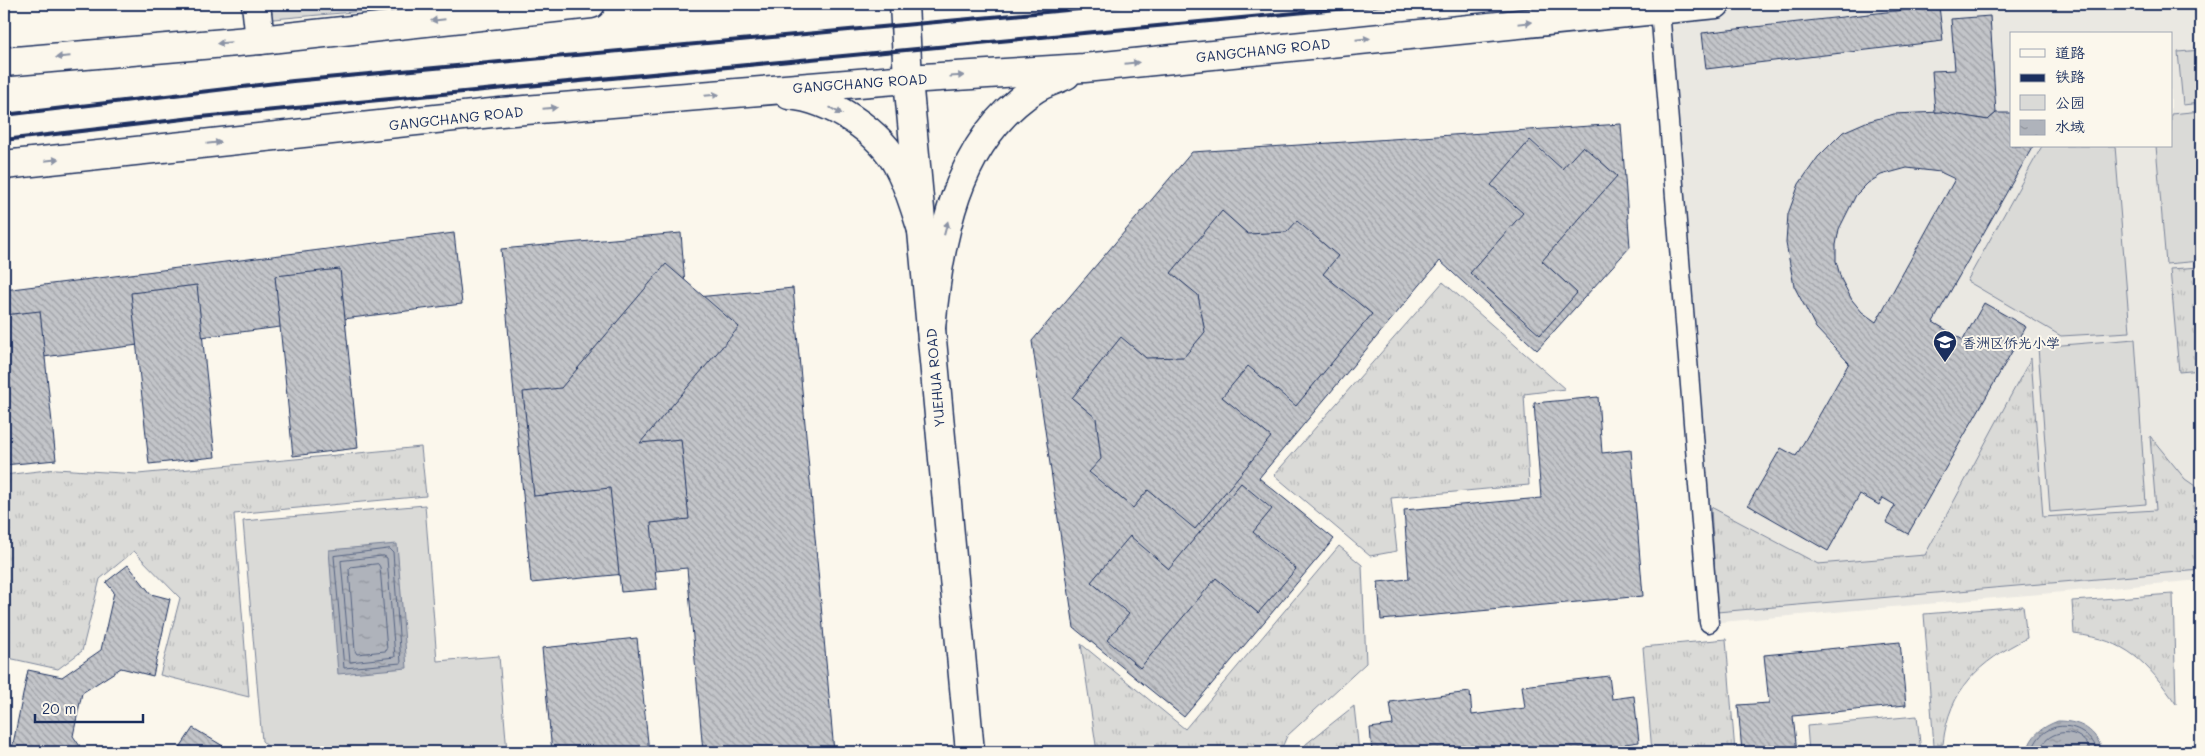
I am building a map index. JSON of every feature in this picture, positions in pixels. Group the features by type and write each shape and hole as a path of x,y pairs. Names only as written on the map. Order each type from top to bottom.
{"main road":[{"path":"256,4 260,40"},
{"path":"4,62 260,40 591,4"},
{"name":"YUEHUA ROAD","path":"904,4 908,79 970,752"},
{"name":"GANGCHANG ROAD","path":"4,165 501,112 908,79 1084,68 1716,4"},
{"path":"931,328 936,272 942,241 956,192 966,170 998,122 1015,104 1036,88 1084,68"},
{"path":"755,92 797,96 828,106 853,120 880,141 899,167 922,230"}],"lane":[{"path":"1660,9 1709,623"}],"shaded area":[{"name":"香洲区侨光小学","path":"1717,4 2201,4 2201,580 1710,623 1660,10"}],"green space":[{"path":"261,4 444,4 262,20"},
{"path":"2201,50 2201,103 2183,105 2178,52"},
{"path":"2201,111 2201,261 2166,264 2156,148 2172,148 2172,114"},
{"path":"2041,148 2115,148 2130,332 2061,336 1967,281"},
{"path":"2201,267 2201,370 2179,372 2170,269"},
{"path":"1443,282 1565,389 1524,394 1529,485 1391,498 1397,551 1370,556 1274,475"},
{"path":"2135,339 2146,504 2050,512 2038,347"},
{"path":"2031,358 2043,517 2156,510 2150,436 2185,479 2201,490 2201,570 1717,612 1711,507 1818,564 1925,555"},
{"path":"421,447 426,496 234,514 249,697 160,675 180,598 134,551 100,579 82,651 58,669 4,657 4,600 8,580 4,579 4,475 56,469 138,474"},
{"path":"425,505 437,661 499,656 507,752 274,752 262,741 243,521"},
{"path":"1339,546 1362,565 1366,663 1287,736 1280,752 1097,752 1081,644 1185,729"},
{"path":"2173,594 2176,704 2155,676 2134,656 2108,642 2074,634 2072,601"},
{"path":"2023,606 2027,638 1994,657 1969,679 1952,708 1946,725 1943,744 1934,746 1924,614"},
{"path":"1726,639 1735,752 1652,752 1643,647"},
{"path":"1354,706 1359,752 1302,752 1306,744"},
{"path":"1917,716 1921,752 1809,752 1807,726"}],"water":[{"path":"397,544 407,668 338,674 329,550"},
{"path":"2058,721 2074,723 2086,728 2096,738 2103,752 2027,752 2031,741 2038,732"}],"building":[{"path":"1939,6 1943,41 1706,69 1702,33"},
{"path":"1990,16 1996,113 1988,120 1935,112 1932,71 1955,70 1951,19"},
{"path":"1941,112 1988,120 1996,113 2010,113 2010,148 2032,148 1933,322 1963,340 1984,303 2026,327 1908,534 1886,522 1895,505 1883,498 1879,505 1860,494 1828,551 1748,505 1781,448 1796,456 1849,363 1816,328 1794,286 1786,243 1788,214 1799,184 1818,157 1843,132 1866,122 1894,114","holes":["1907,168 1940,172 1955,179 1876,322 1862,312 1852,300 1841,279 1836,261 1839,229 1856,195 1868,183 1881,175"]},
{"path":"1621,124 1630,247 1537,350 1440,261 1259,478 1334,539 1184,717 1074,628 1032,341 1192,152"},
{"path":"1530,140 1562,169 1583,146 1617,176 1542,261 1577,293 1540,335 1470,273 1523,213 1491,185"},
{"path":"1222,211 1248,234 1287,232 1297,221 1338,256 1323,274 1372,314 1296,406 1248,366 1222,397 1271,437 1195,529 1148,490 1133,508 1089,472 1101,459 1096,418 1072,398 1121,337 1146,358 1184,357 1205,332 1198,295 1171,273"},
{"path":"454,233 462,304 4,362 4,290"},
{"path":"681,233 686,298 793,288 834,752 703,752 687,568 531,583 501,249"},
{"path":"666,264 739,327 640,443 681,439 689,519 651,523 657,589 621,592 610,488 534,496 523,392 561,388"},
{"path":"340,269 358,448 293,456 275,276"},
{"path":"197,285 215,457 149,464 131,293"},
{"path":"40,311 56,460 4,465 4,315"},
{"path":"1598,397 1602,453 1631,450 1643,596 1381,620 1378,582 1409,579 1404,510 1541,498 1534,403"},
{"path":"1241,483 1272,509 1253,532 1296,569 1258,613 1216,578 1140,668 1107,640 1129,614 1091,582 1130,536 1169,569"},
{"path":"128,565 151,594 170,599 153,676 121,668 82,693 73,736 84,752 29,752 12,749 28,670 62,677 101,650 114,592 106,582"},
{"path":"2197,621 2201,621 2201,682"},
{"path":"637,638 649,752 552,752 542,648"},
{"path":"1900,642 1906,705 1793,716 1797,752 1742,752 1738,705 1769,703 1764,655"},
{"path":"1609,676 1612,699 1634,696 1639,742 1625,744 1626,752 1584,752 1583,749 1560,752 1372,752 1370,728 1393,725 1390,702 1470,692 1472,715 1525,708 1522,686"},
{"path":"193,728 233,752 177,752"}],"railway":[{"path":"4,115 293,81 1133,4"},
{"path":"4,140 201,117 1389,4"}],"place":[{"name":"香洲区侨光小学","path":"1945,363"}]}
